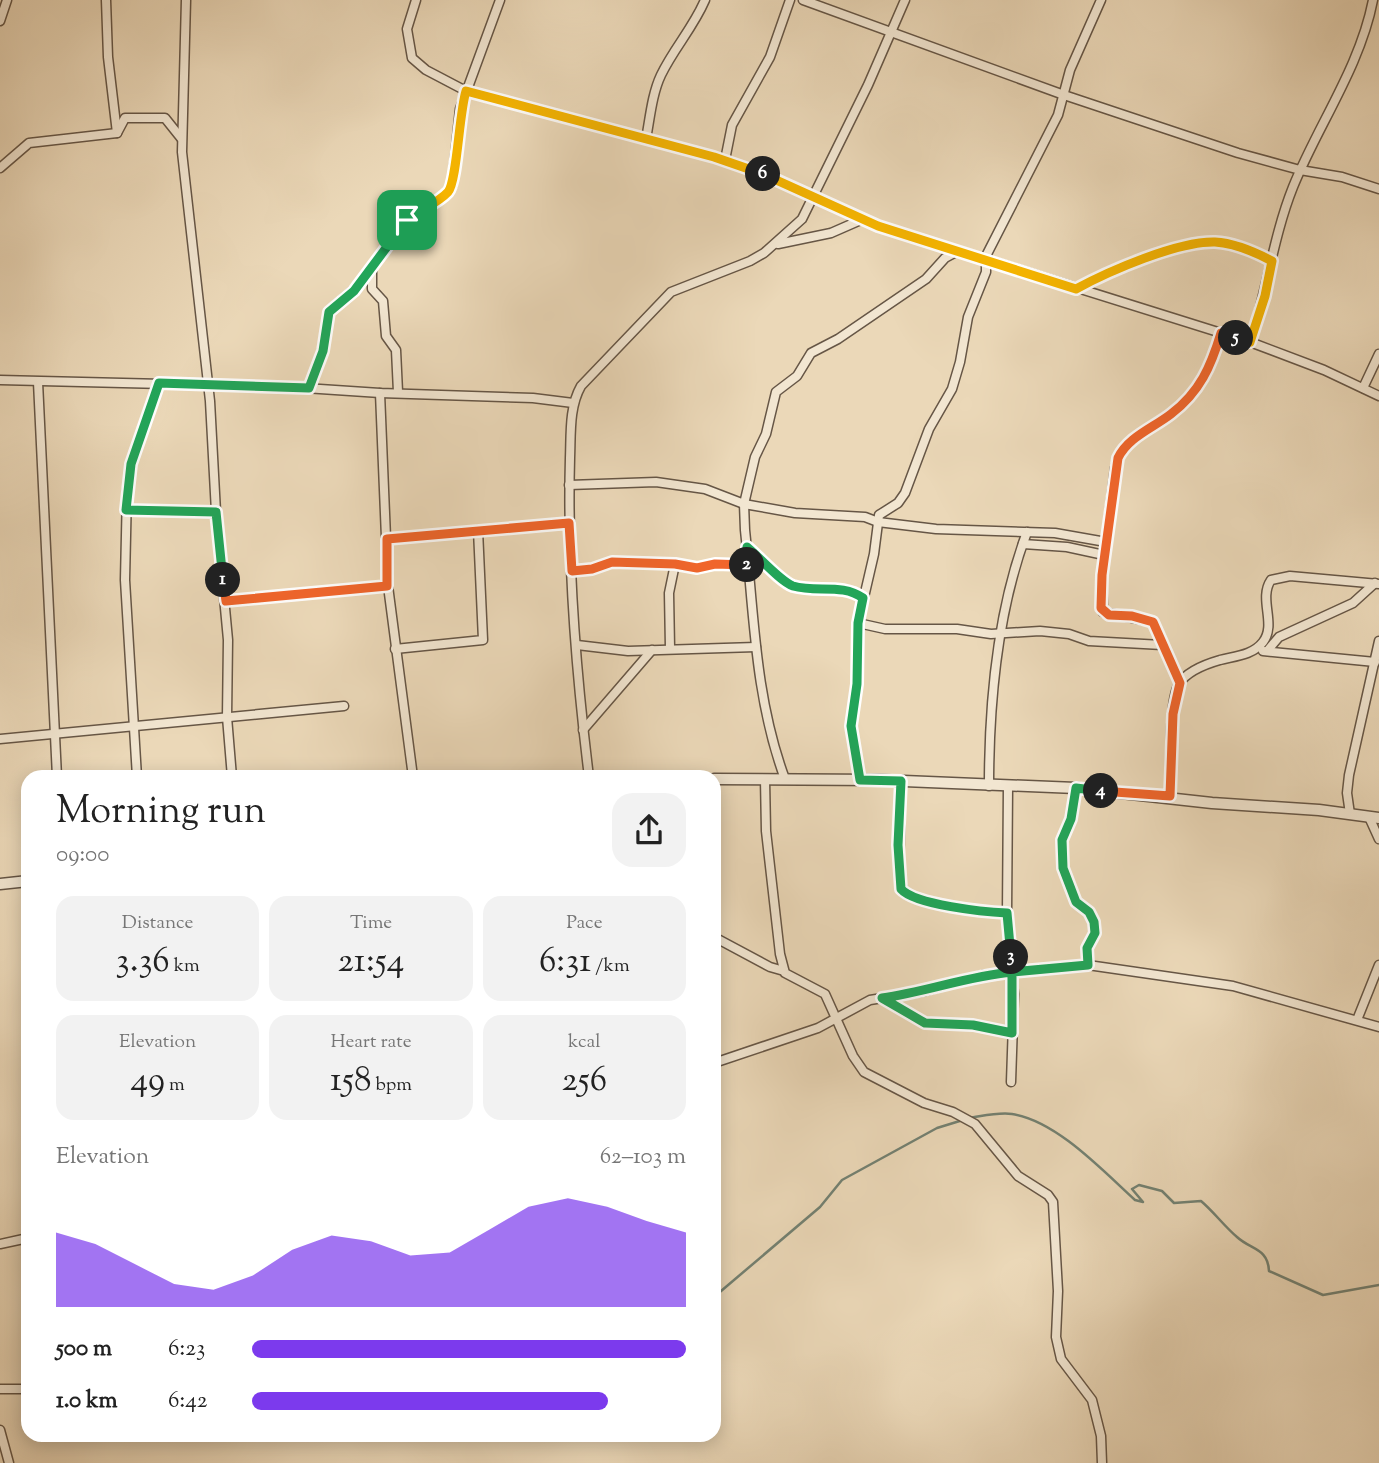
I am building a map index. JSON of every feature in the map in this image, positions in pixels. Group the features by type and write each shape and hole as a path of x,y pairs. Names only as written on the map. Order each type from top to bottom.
{"street":[{"path":"106,0 117,133"},
{"path":"186,0 181,138 208,387 216,512 226,601 229,664 227,717 231,770"},
{"path":"416,0 407,29 412,58 426,70 466,91 724,160 863,219 986,261 1250,342 1379,396"},
{"path":"309,388 323,351 327,316 354,291 407,220 441,198 452,186 460,113 500,0"},
{"path":"646,139 660,77 674,50 690,32 705,0"},
{"path":"724,160 732,125 770,57 790,0"},
{"path":"803,0 1064,95 1238,153 1300,170 1342,177 1379,189"},
{"path":"588,770 569,523 573,403 580,386 671,292 750,261 772,247 802,219 905,0"},
{"path":"860,780 851,726 857,684 858,623 874,554 879,514 898,503 905,494 929,429 957,377 968,317 986,272 986,261 1058,115 1070,70 1101,0"},
{"path":"1250,342 1265,296 1281,222 1300,170 1358,46 1376,0"},
{"path":"0,21 4,2"},
{"path":"117,133 125,118 162,117 171,122 181,138"},
{"path":"0,168 29,144 117,133"},
{"path":"772,247 831,233 863,219"},
{"path":"1076,289 1136,261 1209,242 1227,243 1272,261"},
{"path":"785,779 770,739 760,690 744,504 755,457 765,434 776,392 797,376 811,353 838,339 926,279 945,258 958,251"},
{"path":"372,264 372,289 383,301 386,336 396,350 398,393"},
{"path":"1170,796 1173,714 1180,683 1162,645 1156,625 1150,620 1103,612 1101,599 1104,555 1115,468 1121,453 1129,442 1184,403 1196,390 1208,374 1221,333"},
{"path":"1363,388 1379,354"},
{"path":"0,380 309,388 533,398 573,403"},
{"path":"38,382 56,770"},
{"path":"137,770 125,580 126,510 131,464 159,383"},
{"path":"380,393 387,586 405,703 411,770"},
{"path":"569,485 656,482 705,489 744,504 810,515 865,517 878,523 970,531 1027,532 1106,542"},
{"path":"126,510 216,512"},
{"path":"387,539 569,523"},
{"path":"395,649 483,640 478,530"},
{"path":"989,786 989,740 1002,631 1027,532"},
{"path":"1023,544 1067,547 1104,555"},
{"path":"747,547 789,584 812,590 852,591 863,598"},
{"path":"572,571 592,569 612,562 675,564 697,568 715,564 748,565"},
{"path":"670,648 669,593 675,564"},
{"path":"1250,653 1267,635 1265,594 1271,580 1290,576 1377,584"},
{"path":"1268,650 1279,638 1353,603 1377,584"},
{"path":"226,601 387,586"},
{"path":"858,623 885,629 957,629 991,634 1002,631 1061,633 1089,641 1162,645"},
{"path":"1350,814 1347,793 1349,775 1379,641"},
{"path":"577,645 607,650 756,647"},
{"path":"583,730 652,650"},
{"path":"1180,683 1200,667 1268,650 1300,657 1375,662"},
{"path":"0,739 344,706"},
{"path":"721,779 901,781 1076,788 1170,796 1374,818 1379,839"},
{"path":"765,779 766,831 784,971 788,976 821,990 829,1000 836,1021 864,1072 924,1103 975,1124 1018,1176 1051,1198 1056,1216 1058,1348 1061,1359 1092,1400 1101,1436 1102,1463"},
{"path":"901,781 898,845 903,892 983,912 1007,913"},
{"path":"1008,787 1007,913 1012,972 1011,1082"},
{"path":"1076,788 1071,819 1062,840 1063,868 1076,902 1089,912 1094,922 1095,933 1087,948 1088,965"},
{"path":"1,886 21,882"},
{"path":"721,941 770,967 784,971"},
{"path":"721,1061 836,1021 864,1002 925,991 983,975 1088,965 1233,986 1379,1027"},
{"path":"1357,1020 1379,965"},
{"path":"882,998 925,1023 973,1025 1012,1033"},
{"path":"0,1244 21,1240"},
{"path":"0,1389 21,1389"},
{"path":"0,1430 9,1463"}],"waterway":[{"path":"969,1118 1012,1114 1046,1126 1094,1162 1135,1200 1143,1202 1132,1189 1139,1185 1162,1191 1174,1203 1201,1201 1237,1237 1266,1258 1269,1271 1323,1295 1379,1285"},
{"path":"721,1291 820,1207 842,1180 937,1128 963,1120"}],"route":[{"path":"407,220 354,291 329,312 325,322 323,351 309,388 208,387 159,383 131,464 126,510 216,512 226,601 387,586 387,539 569,523 572,571 592,569 603,563 641,561 697,568 715,564 748,565 747,547 789,584 812,590 840,589 854,592 863,598 858,623 857,684 851,726 854,747 860,780 901,781 898,845 900,887 906,894 915,897 983,912 1007,913 1012,972 983,975 925,991 882,998 925,1023 973,1025 1012,1033 1012,972 1088,965 1087,948 1095,933 1093,917 1076,902 1063,868 1062,840 1070,823 1072,795 1076,788 1170,796 1173,714 1175,693 1180,683 1167,659 1153,622 1132,616 1109,615 1101,608 1102,575 1118,458 1129,442 1171,414 1196,390 1208,374 1221,333 1250,342 1265,296 1272,261 1227,243 1209,242 1136,261 1076,289 878,226 758,172 714,157 498,102 466,91 460,113 452,186 441,198 407,220"}]}
